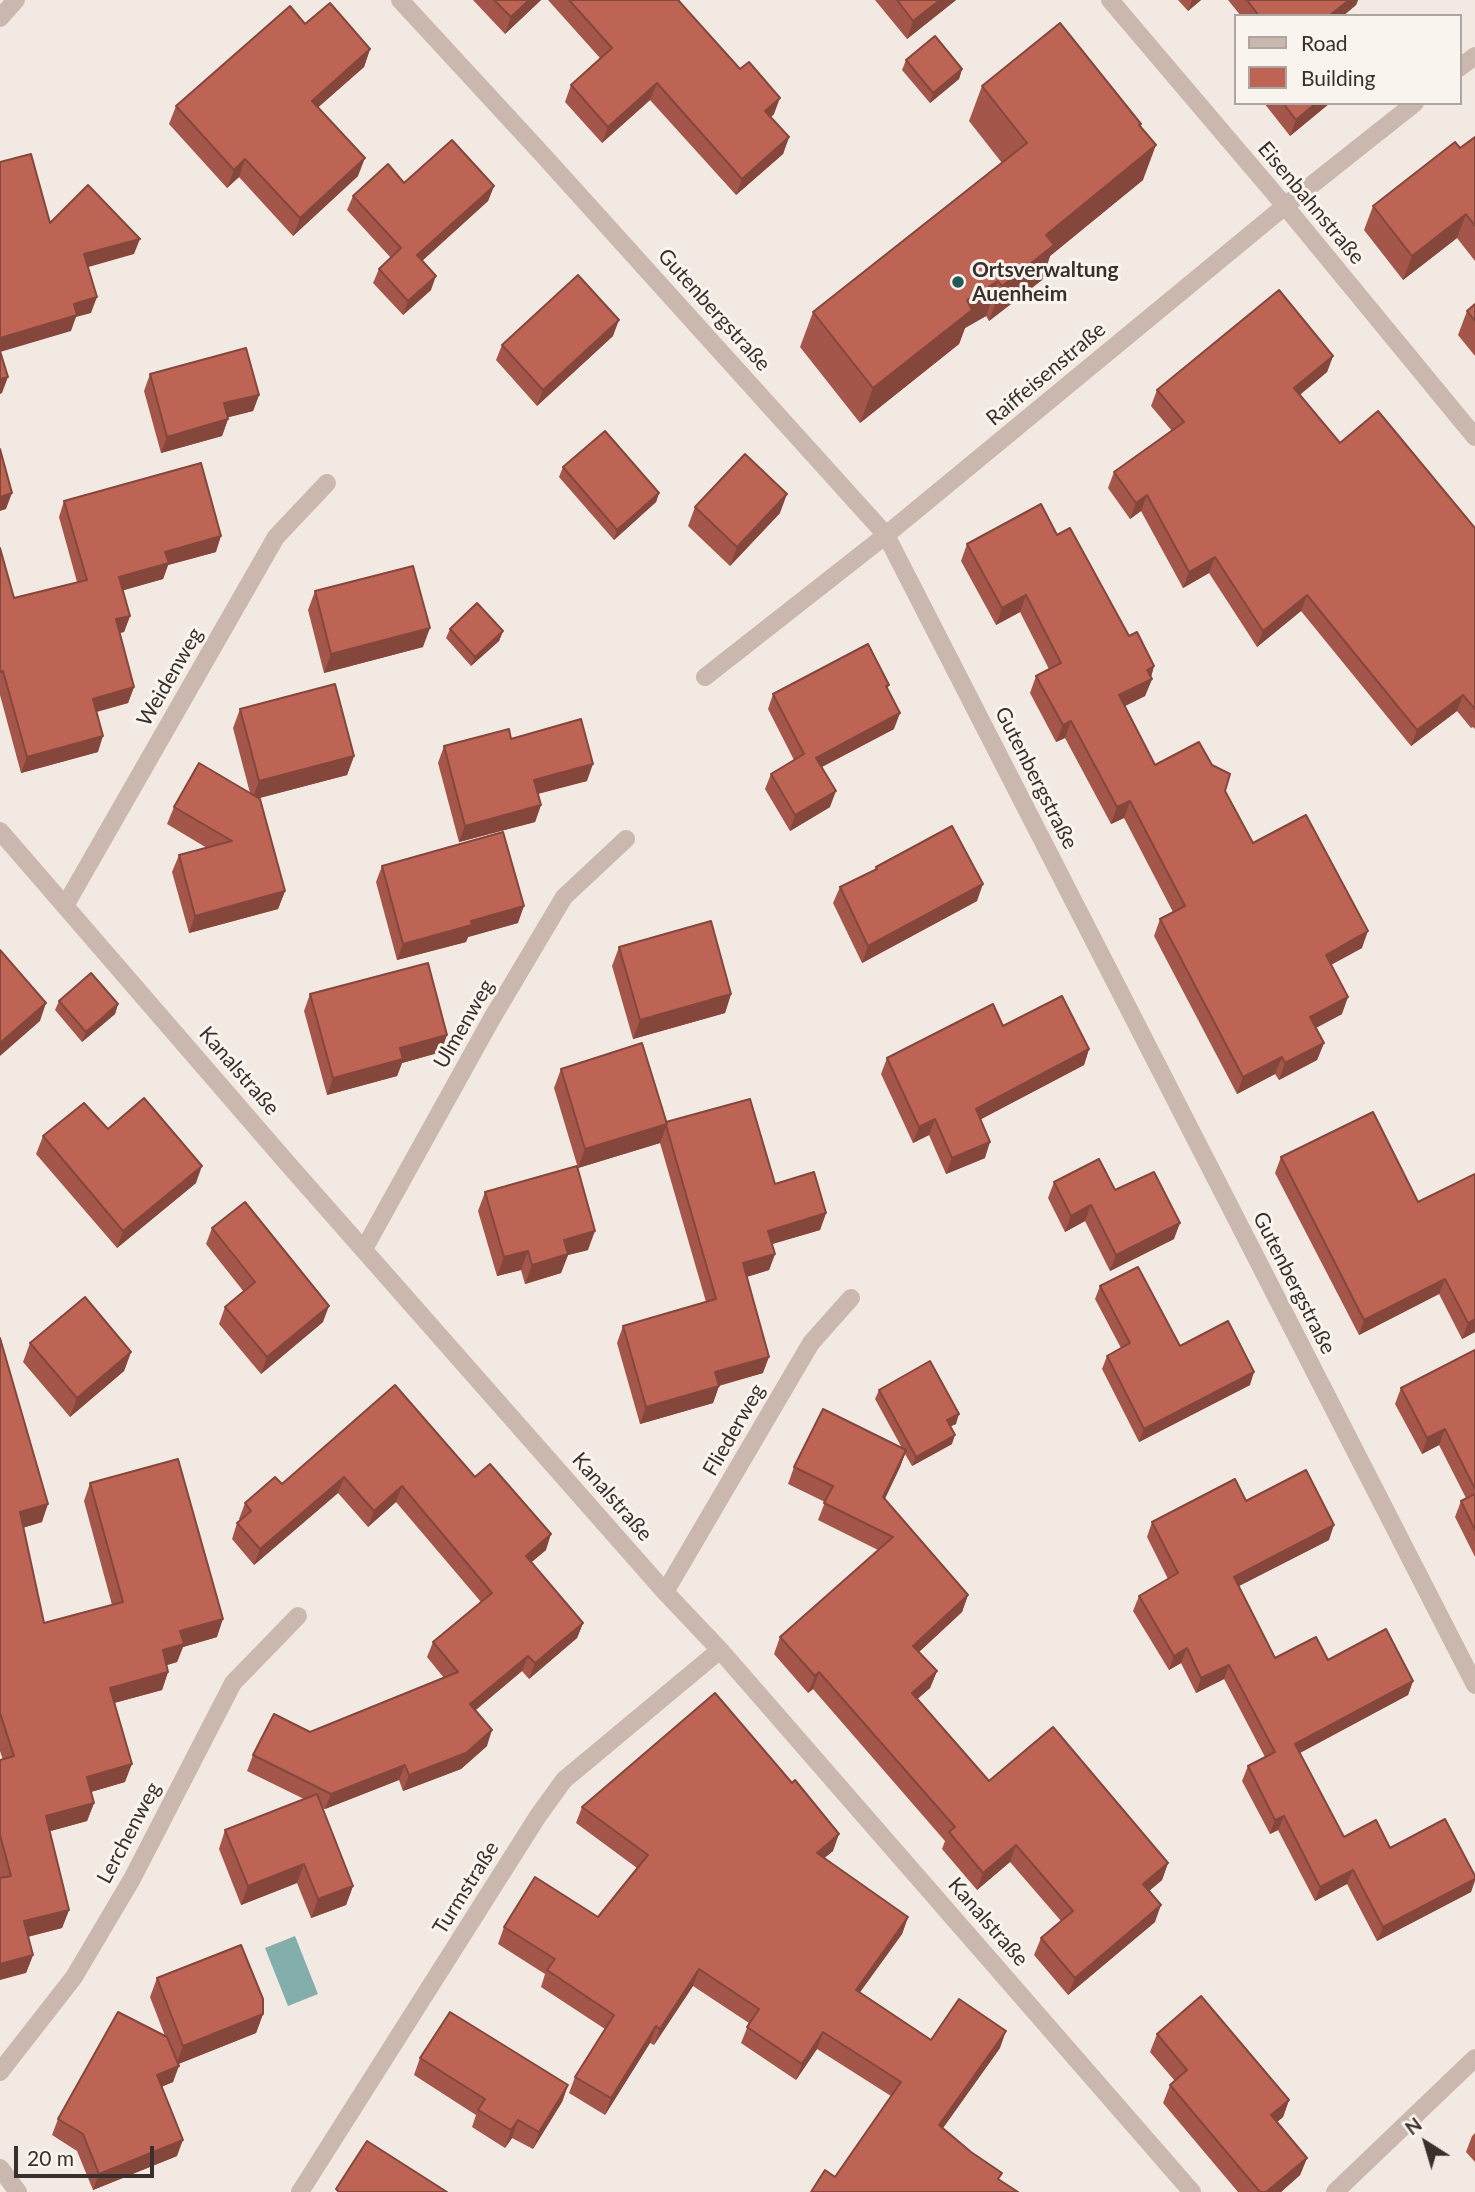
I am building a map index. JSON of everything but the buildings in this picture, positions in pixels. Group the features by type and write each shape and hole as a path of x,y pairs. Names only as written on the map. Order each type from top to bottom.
{"street":[{"path":"0,18 16,0"},
{"name":"Gutenbergstraße","path":"400,0 886,535 1475,1685"},
{"name":"Eisenbahnstraße","path":"1110,0 1285,206 1475,438"},
{"name":"Raiffeisenstraße","path":"705,677 886,535 1285,206 1412,105"},
{"name":"Weidenweg","path":"66,904 276,537 327,483"},
{"name":"Kanalstraße","path":"0,831 1192,2192"},
{"name":"Ulmenweg","path":"364,1249 491,1020 564,897 626,839"},
{"name":"Fliederweg","path":"665,1592 811,1343 851,1298"},
{"name":"Lerchenweg","path":"0,2073 74,1977 132,1879 233,1683 298,1616"},
{"name":"Turmstraße","path":"300,2192 538,1816 564,1780 720,1650"},
{"path":"1335,2192 1475,2058"},
{"path":"0,2168 18,2192"}],"water":[{"path":"295,1936 318,1994 288,2006 265,1948"}],"place":[{"name":"Ortsverwaltung Auenheim","path":"958,282"}]}
